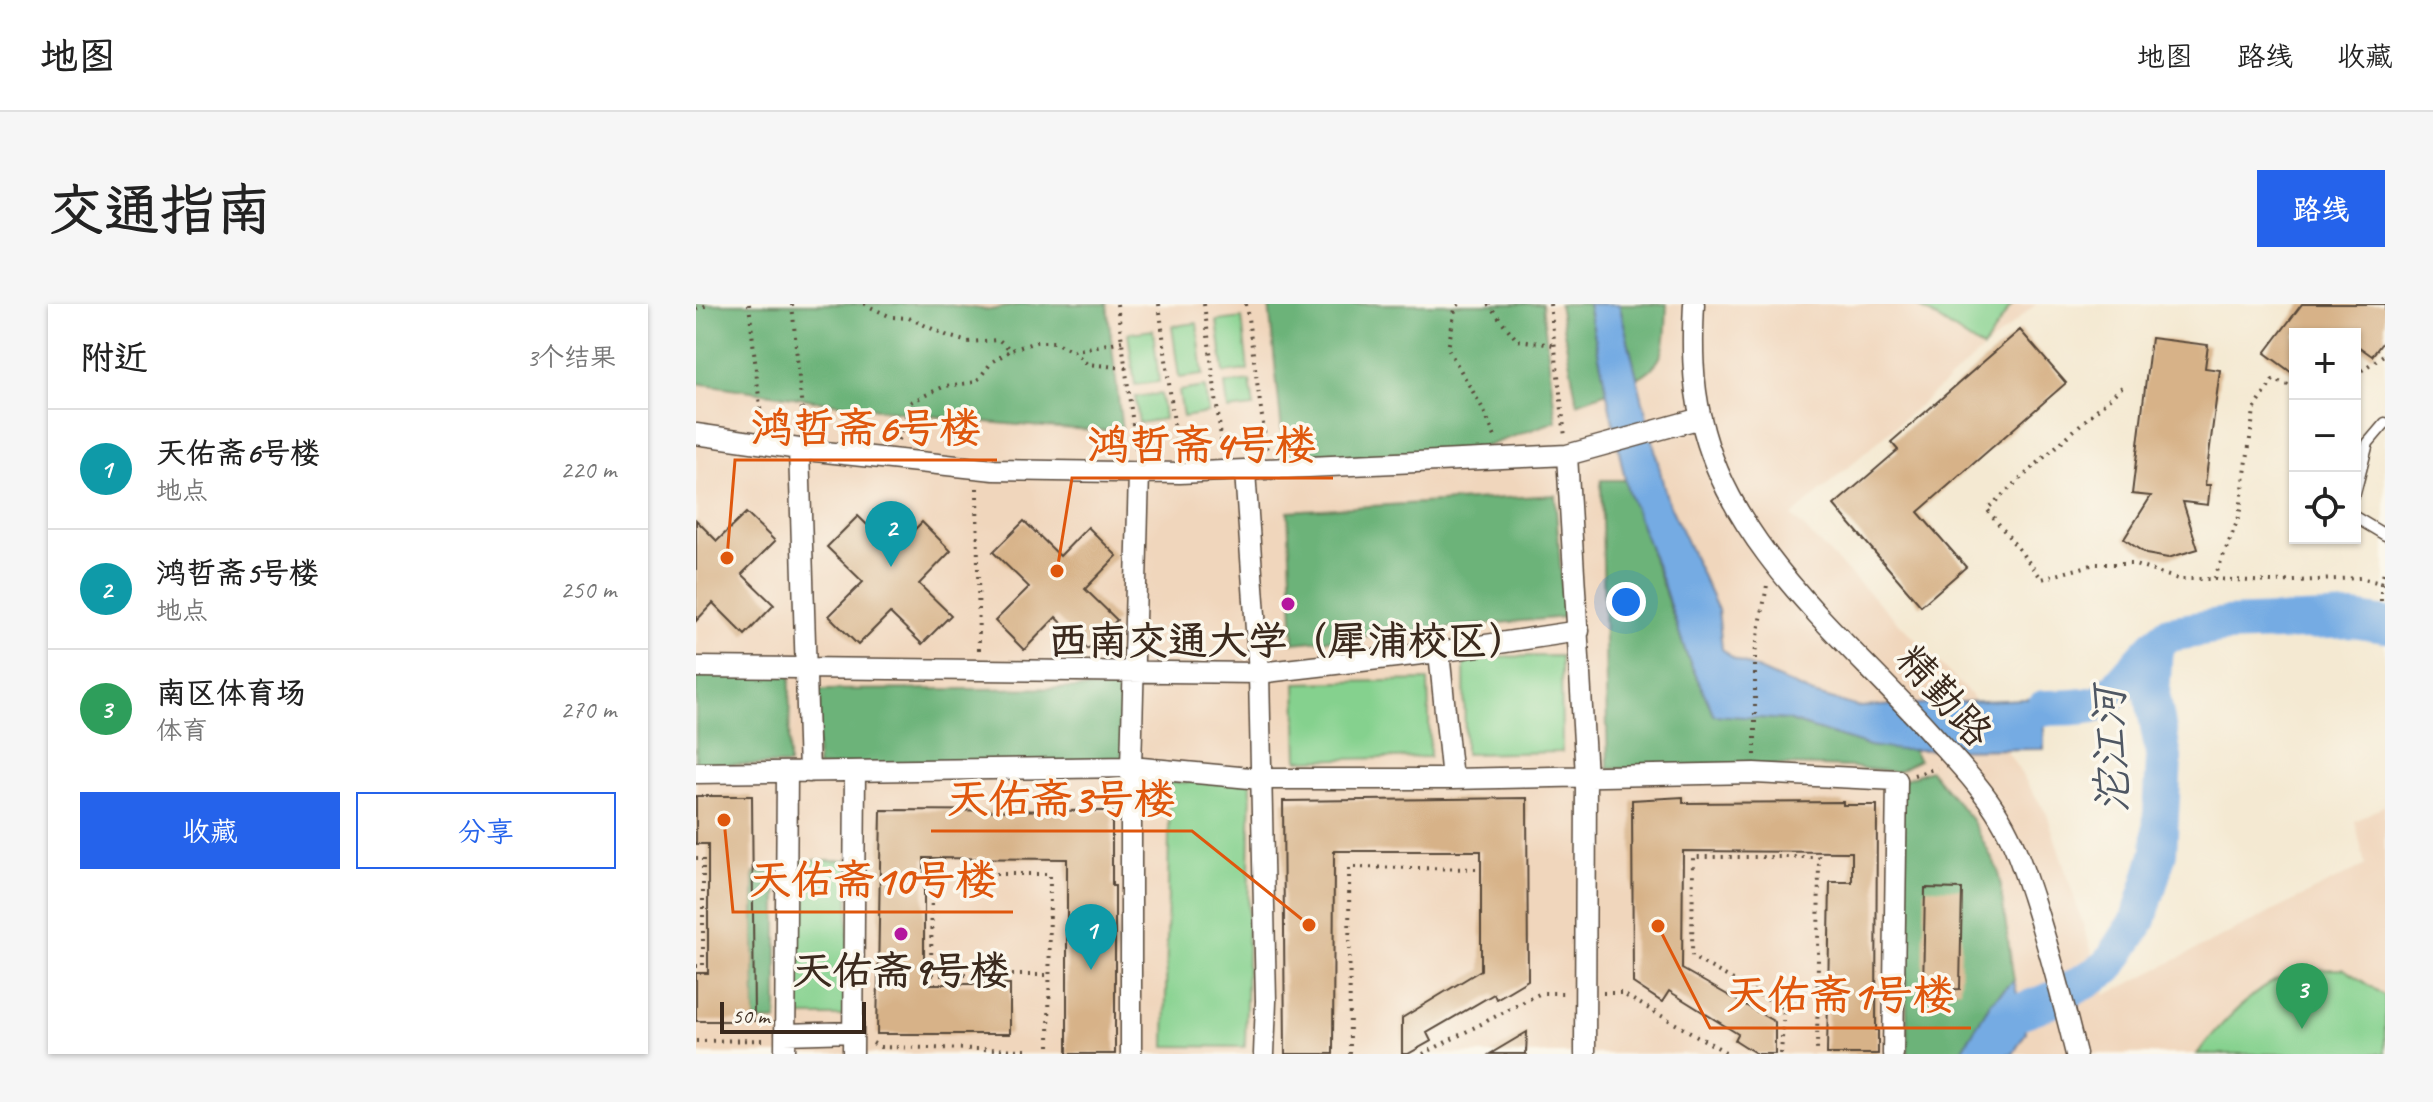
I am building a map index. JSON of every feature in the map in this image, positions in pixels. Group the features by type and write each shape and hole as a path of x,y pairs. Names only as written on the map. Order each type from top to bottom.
{"street":[{"name":"精勤路","path":"1694,304 1694,381 1701,418 1705,435 1734,501 1771,560 1957,763 1999,816 2014,844 2051,955 2076,1054"},
{"path":"696,434 802,450 977,468 1180,473 1567,455 1701,418"},
{"path":"802,450 804,668 809,772"},
{"path":"1567,455 1586,776 1585,1054"},
{"path":"1235,471 1259,673 1266,1001 1264,1054"},
{"path":"1131,1054 1132,672 1139,473"},
{"path":"696,667 1259,673 1439,652 1579,631"},
{"path":"1439,652 1452,779"},
{"path":"696,773 1131,767 1261,779 1754,773 1897,780 1893,1054"},
{"path":"853,1054 855,771"},
{"path":"787,772 785,1044 853,1032"}],"lane":[{"path":"2360,472 2368,443 2385,423"},
{"path":"2361,521 2385,535"}],"path":[{"path":"696,309 711,304"},
{"path":"749,304 764,444"},
{"path":"864,304 891,317 909,318 968,342 999,340 1011,350"},
{"path":"1117,304 1139,473"},
{"path":"1159,304 1180,473"},
{"path":"1204,304 1235,471"},
{"path":"1246,304 1269,470"},
{"path":"1459,304 1455,309 1448,349 1483,409 1493,430 1500,458"},
{"path":"1488,304 1517,340 1554,345"},
{"path":"1550,304 1567,455"},
{"path":"793,305 802,450"},
{"path":"1073,351 1122,341"},
{"path":"891,459 911,402 945,386 976,382 992,362 1011,350 1036,342 1054,342 1073,351 1087,364 1126,368"},
{"path":"2361,371 2385,354"},
{"path":"2214,579 2239,517 2254,410 2273,380 2289,385"},
{"path":"2122,387 1987,509 2042,579 2095,564 2132,564 2178,579 2272,582 2360,578 2381,583"},
{"path":"977,468 979,670"},
{"path":"1754,773 1755,654 1771,560"},
{"path":"2385,568 2381,583 2381,601 2385,601"},
{"path":"1897,780 1957,763"},
{"path":"1781,1054 1784,1008 1692,957 1693,857 1819,857 1817,1054"},
{"path":"696,858 703,858"},
{"path":"696,865 703,858"},
{"path":"696,966 703,966 703,858"},
{"path":"1350,1054 1349,867 1478,869"},
{"path":"1049,1054 1050,975 1050,874 932,874 931,975 1050,975"},
{"path":"1423,1054 1541,993"},
{"path":"1621,993 1729,1054"},
{"path":"853,1032 880,1047 962,1052 1029,1050 1032,1054"},
{"path":"696,1041 785,1044"}],"shaded area":[{"name":"西南交通大学（犀浦校区）","path":"696,304 2036,304 1792,516 1970,694 2047,814 2106,995 2365,865 2355,821 2385,805 2385,1054 696,1054"}],"green space":[{"path":"696,304 940,304 990,310 1024,304 1107,304 1122,431 1015,425 696,383"},
{"path":"1269,304 1542,304 1556,421 1470,452 1285,462"},
{"path":"1559,304 1588,304 1607,392 1577,403"},
{"path":"1619,304 1667,304 1664,347 1655,364 1637,378"},
{"path":"1915,304 2012,304 1983,349"},
{"path":"1242,318 1248,370 1224,373 1217,321"},
{"path":"1197,323 1203,375 1179,378 1172,326"},
{"path":"1153,330 1159,382 1135,385 1128,333"},
{"path":"1250,381 1254,407 1228,410 1225,384"},
{"path":"1205,387 1208,413 1183,417 1179,391"},
{"path":"1161,394 1164,419 1139,423 1135,397"},
{"path":"1601,480 1626,480 1687,656 1714,714 1787,720 1869,746 1912,750 1919,760 1896,772 1787,765 1608,769"},
{"path":"1555,495 1564,617 1294,643 1288,511"},
{"path":"1561,656 1562,752 1465,754 1464,657"},
{"path":"696,675 790,675 789,765 696,764"},
{"path":"1428,680 1430,757 1298,760 1296,683"},
{"path":"1126,688 1126,764 817,767 817,690"},
{"path":"1930,770 1972,820 1998,870 2014,981 1991,1002 1960,1054 1908,1054 1900,781"},
{"path":"1170,782 1251,783 1245,1047 1165,1046"},
{"path":"793,860 849,860 847,1016 792,1016"},
{"path":"777,872 777,1021 754,1021 754,873"},
{"path":"2344,969 2385,996 2385,1054 2197,1054 2233,1013 2276,980 2301,972"}],"water":[{"path":"1588,304 1619,304 1667,499 1718,610 1722,649 1734,659 1813,694 1859,707 2044,698 2044,749 1899,750 1869,746 1787,720 1714,715 1687,656 1627,489"},
{"path":"2014,981 2026,1032 2013,1054 1960,1054 1991,1002"}],"building":[{"path":"2302,304 2385,304 2385,339 2372,356 2361,348 2361,328 2289,328 2289,371 2265,353"},
{"path":"2020,330 2066,383 1918,512 1966,567 1921,606 1834,505 1898,450 1891,442"},
{"path":"2151,338 2208,345 2205,368 2220,370 2205,485 2210,485 2208,505 2183,502 2198,549 2168,558 2146,554 2124,539 2151,496 2132,494"},
{"path":"746,513 775,541 742,574 774,605 745,635 713,603 696,621 696,520 717,541"},
{"path":"858,516 894,551 922,522 951,551 919,584 951,615 922,644 890,613 858,645 829,616 863,582 827,547"},
{"path":"1024,521 1060,556 1088,527 1117,556 1085,589 1117,620 1088,649 1056,617 1024,650 995,621 1029,587 993,552"},
{"path":"696,796 752,796 754,1021 696,1021 696,973 708,973 708,844 696,844"},
{"path":"1683,797 1683,803 1843,802 1843,805 1877,805 1878,1054 1827,1054 1830,882 1852,882 1852,852 1683,851 1682,969 1775,1022 1775,1054 1757,1054 1735,1040 1738,1034 1669,991 1662,1002 1633,983 1632,800"},
{"path":"1527,798 1528,980 1496,999 1494,994 1427,1033 1431,1041 1408,1054 1402,1054 1402,1018 1481,970 1481,851 1334,851 1333,1054 1285,1054 1283,801"},
{"path":"881,810 1112,811 1115,1054 1067,1054 1067,859 924,858 924,984 1010,984 1010,1034 877,1034"},
{"path":"1925,888 1962,889 1960,989 1923,990"},
{"path":"1527,1032 1526,1054 1490,1054"}],"waterway":[{"name":"沱江河","path":"1985,1054 2013,1014 2057,998 2108,967 2139,919 2159,852 2164,758 2152,694 2155,646 2169,634 2226,625 2353,620 2385,625"},
{"path":"2044,708 2081,707 2102,702 2155,646"}],"place":[{"name":"鸿哲斋6号楼","path":"727,558"},
{"name":"鸿哲斋5号楼","path":"891,567"},
{"name":"鸿哲斋4号楼","path":"1057,571"},
{"name":"西南交通大学（犀浦校区）","path":"1288,604"},
{"name":"天佑斋10号楼","path":"724,820"},
{"name":"天佑斋3号楼","path":"1309,925"},
{"name":"天佑斋1号楼","path":"1658,926"},
{"name":"天佑斋9号楼","path":"901,934"},
{"name":"天佑斋6号楼","path":"1091,970"},
{"name":"南区体育场","path":"2302,1029"}]}
